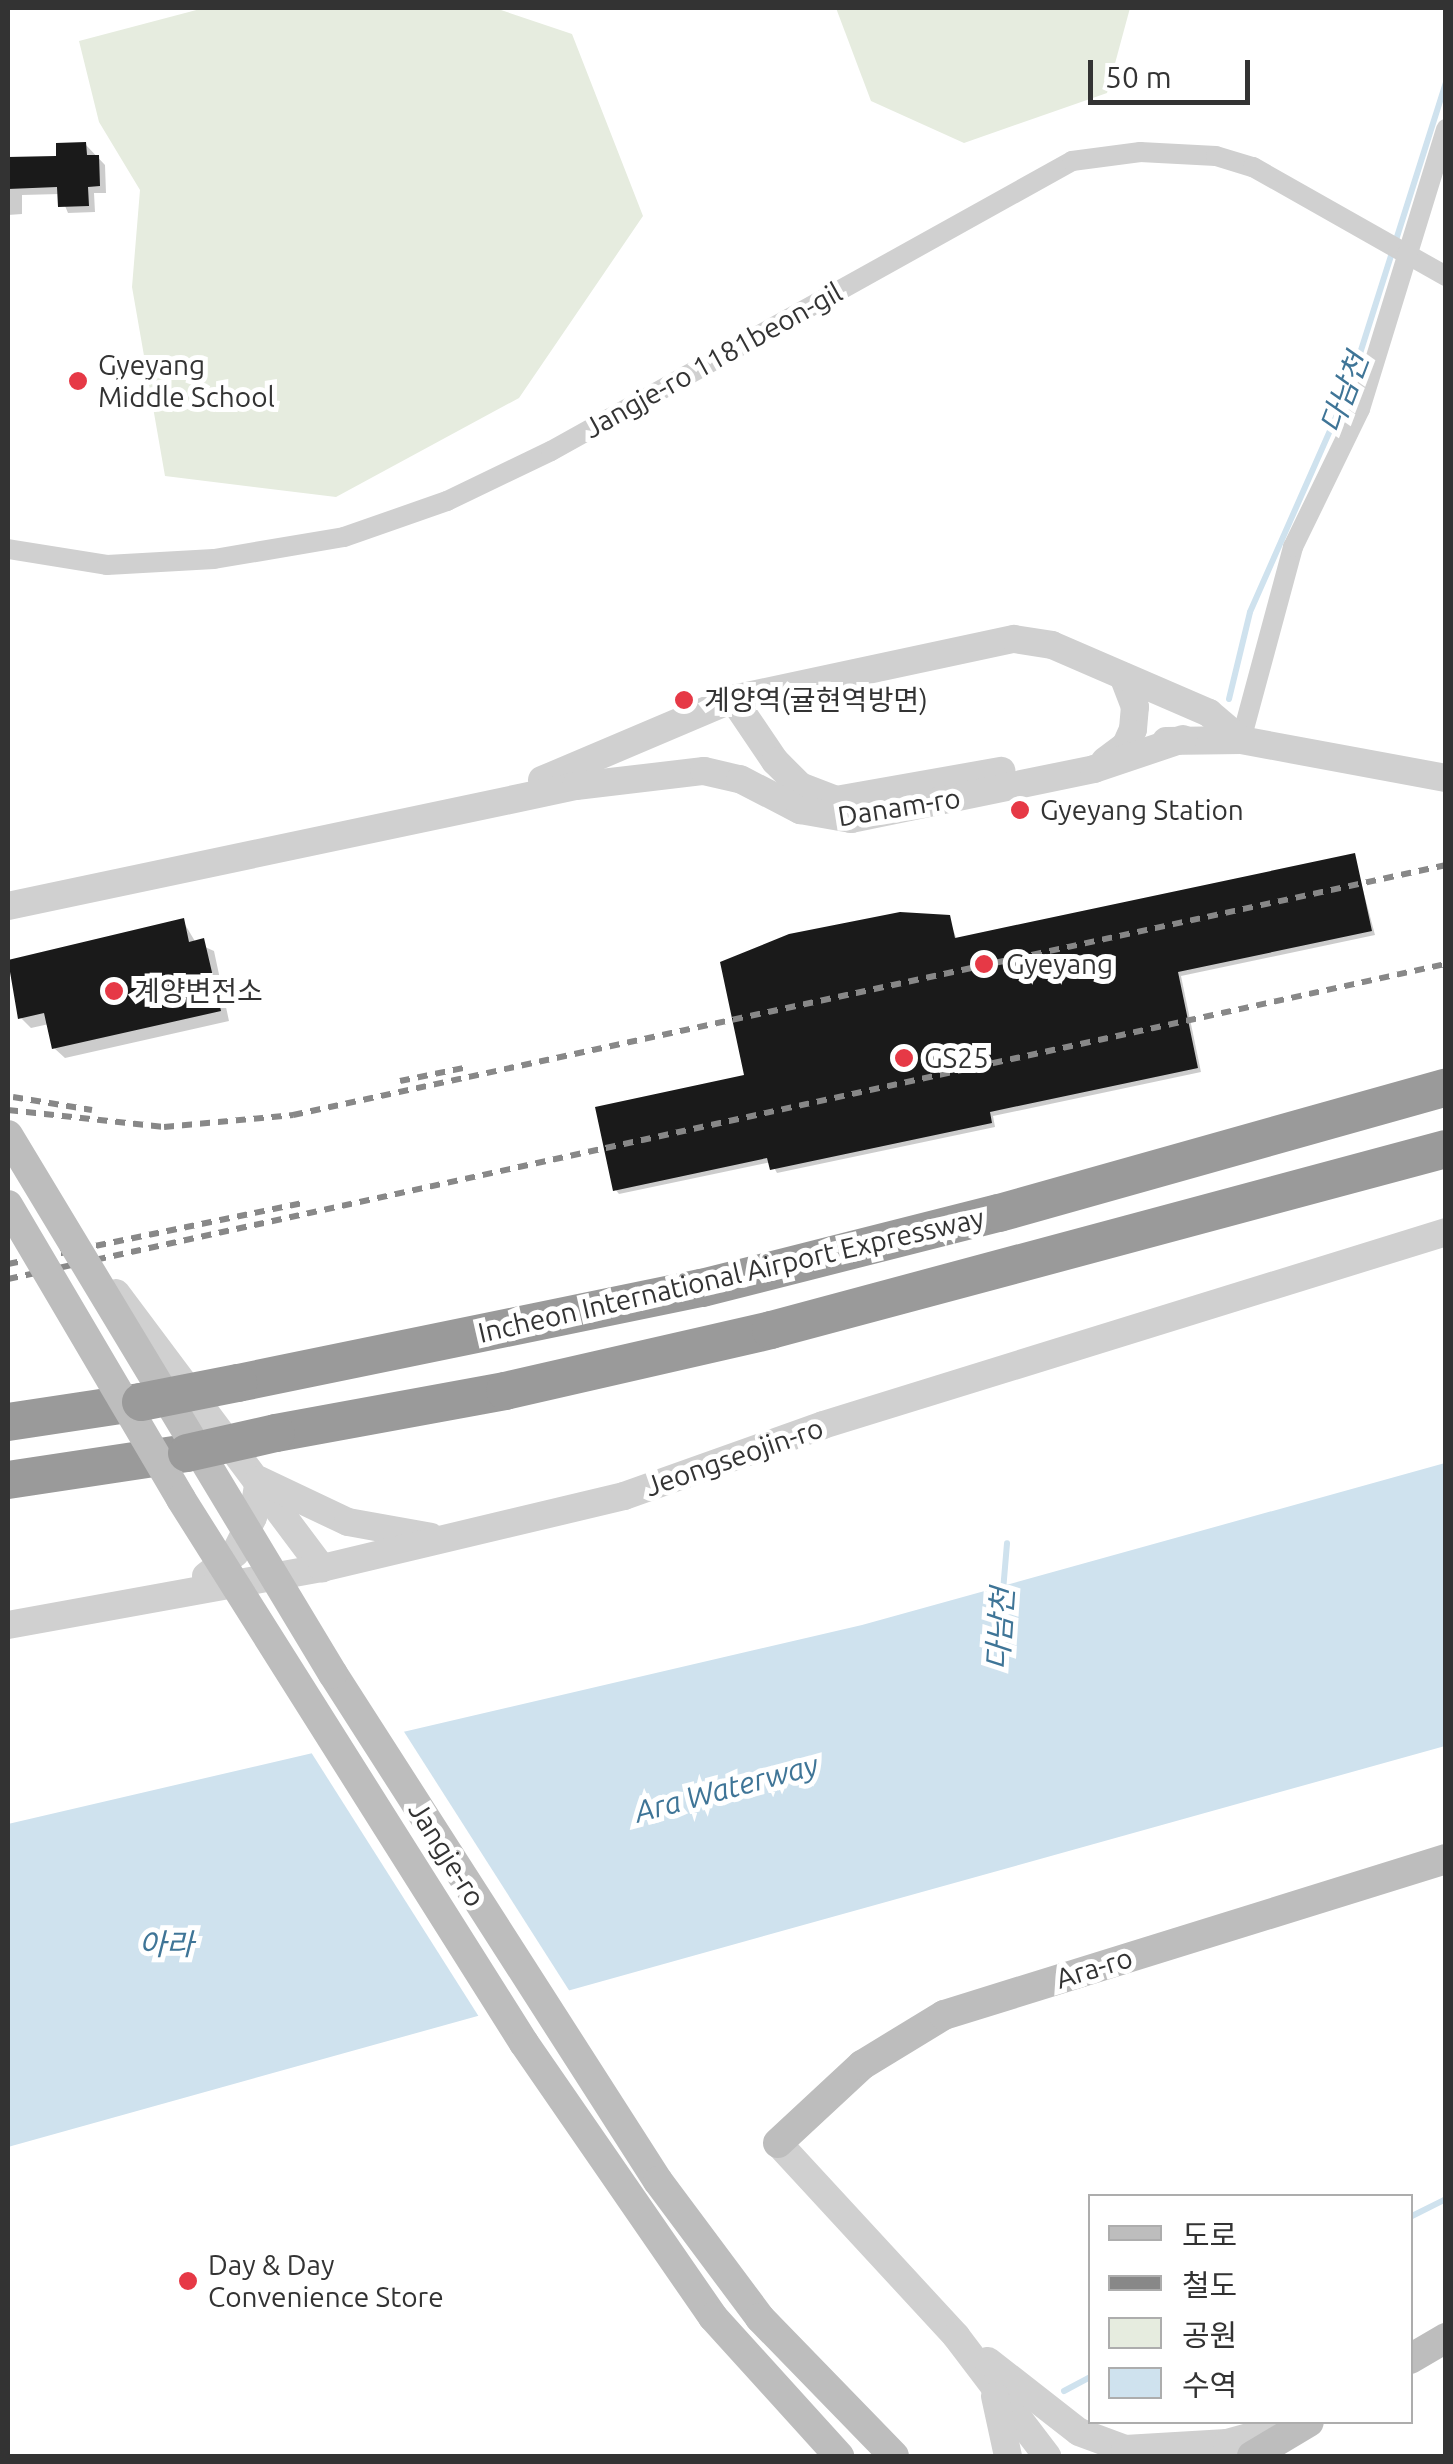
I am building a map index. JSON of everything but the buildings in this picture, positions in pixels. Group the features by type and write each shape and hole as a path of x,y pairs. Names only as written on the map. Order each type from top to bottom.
{"highway":[{"name":"Incheon International Airport Expressway","path":"8,1422 141,1402 702,1288 999,1213 1446,1087"},
{"name":"Incheon International Airport Expressway","path":"8,1480 186,1453 505,1391 771,1330 1446,1149"}],"main road":[{"name":"Jangje-ro","path":"8,1135 332,1674 585,2072 760,2318 894,2456"},
{"name":"Jangje-ro","path":"8,1205 221,1564 524,2043 713,2317 839,2456"},
{"name":"Ara-ro","path":"778,2143 862,2065 944,2015 1446,1859"},
{"path":"1413,2358 1446,2338"},
{"path":"1252,2456 1305,2424"}],"street":[{"path":"1241,740 1293,547 1360,410 1407,271 1397,249 1446,129"},
{"name":"Jangje-ro 1181beon-gil","path":"8,549 106,565 214,559 344,538 447,502 552,451 1072,161 1140,152 1216,156 1253,167 1446,276"},
{"name":"Danam-ro","path":"499,798 733,699 1014,638 1052,645 1209,714 1241,740"},
{"path":"1094,769 1126,746 1134,707 1124,676"},
{"name":"Danam-ro","path":"733,699 775,761 800,786 836,800 1183,739 1241,740 1446,778"},
{"name":"Danam-ro","path":"8,906 499,798 704,771 740,779 800,810 851,820 1094,769 1183,739"},
{"path":"8,1153 322,1568"},
{"path":"8,1227 57,1216"},
{"name":"Jeongseojin-ro","path":"8,1626 194,1587 322,1568 624,1496 823,1425 1446,1232"},
{"path":"259,1480 348,1522 442,1539"},
{"path":"194,1587 235,1554 253,1518 259,1480"},
{"path":"778,2143 956,2336 1047,2456"},
{"path":"956,2336 1080,2432 1125,2449 1227,2442 1300,2424"},
{"path":"990,2380 1008,2456"},
{"path":"1278,2456 1306,2424"}],"green space":[{"path":"204,8 495,8 572,34 643,216 519,398 336,497 165,476 132,287 140,190 99,122 79,41"},
{"path":"836,8 1130,8 1107,93 964,143 871,101"}],"water":[{"name":"아라","path":"1445,1463 1445,1746 8,2147 8,1824 862,1625"}],"pier":[{"path":"401,1727 572,1995 481,2020 309,1749"}],"waterway":[{"name":"다남천","path":"1229,699 1250,612 1350,385 1446,82"},
{"name":"다남천","path":"1003,1591 1007,1543"},
{"path":"1413,2216 1446,2199"},
{"path":"1064,2391 1088,2378"}],"railway":[{"path":"8,1110 164,1127 293,1115 1446,865"},
{"path":"8,1279 1446,964"},
{"path":"400,1081 468,1067"},
{"path":"13,1097 92,1110"},
{"path":"8,1264 303,1203"}],"place":[{"name":"Gyeyang Middle School","path":"78,381"},
{"name":"계양역(귤현역방면)","path":"684,700"},
{"name":"Gyeyang Station","path":"1020,810"},
{"name":"Gyeyang","path":"984,964"},
{"name":"계양변전소","path":"114,991"},
{"name":"GS25","path":"904,1058"},
{"name":"Day & Day Convenience Store","path":"188,2281"}],"water label":[{"name":"Ara Waterway","path":"726,1788"}]}
